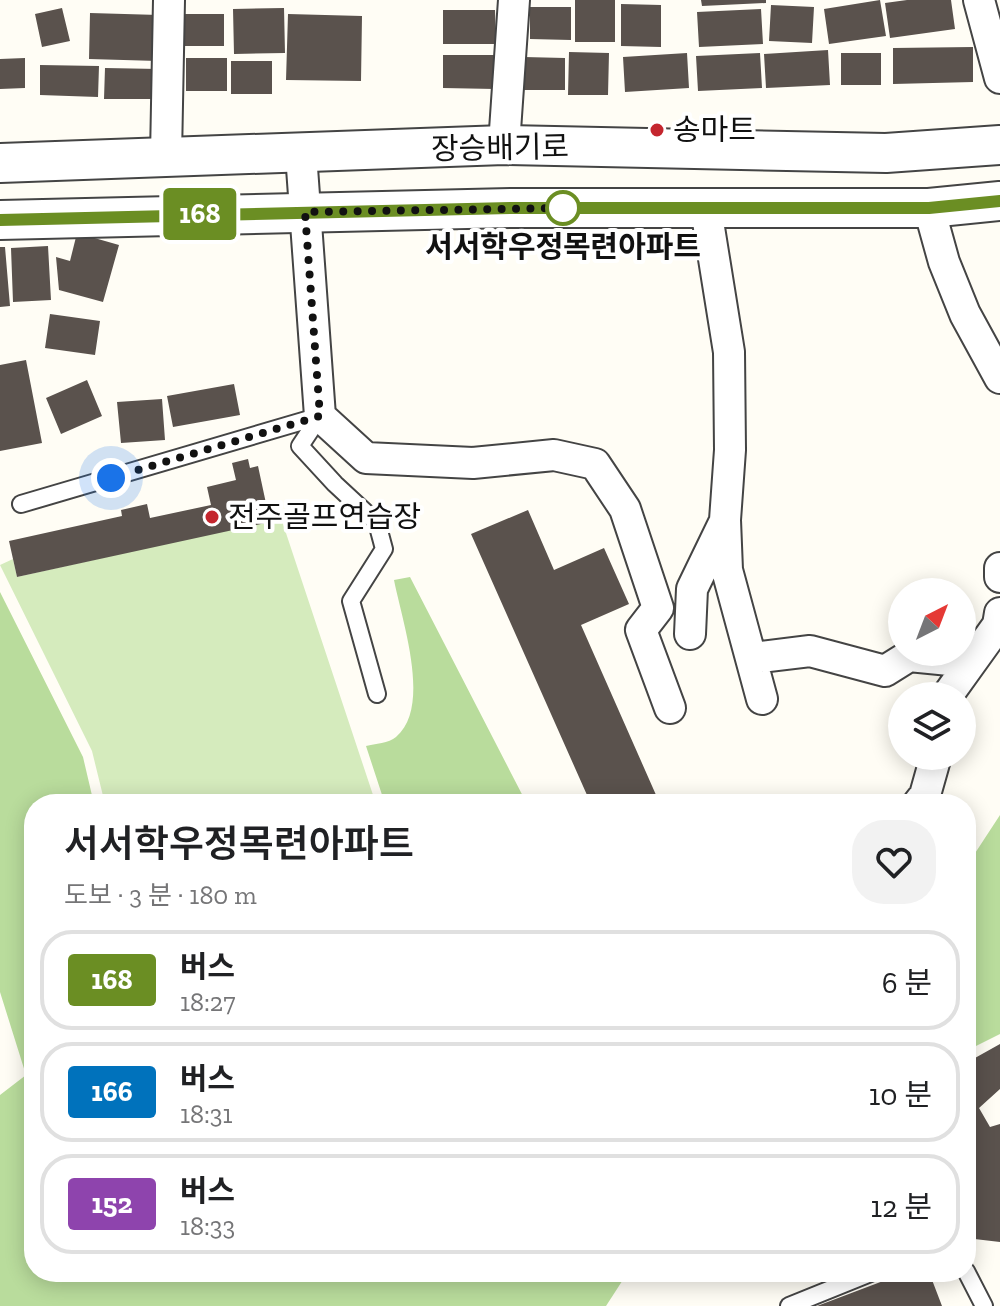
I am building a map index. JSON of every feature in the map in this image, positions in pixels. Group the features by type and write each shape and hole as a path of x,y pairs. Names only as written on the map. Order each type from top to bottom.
{"street":[{"path":"166,156 169,0"},
{"path":"504,145 514,0"},
{"path":"979,0 1000,78"},
{"name":"장승배기로","path":"0,163 504,145 886,153 1000,145"},
{"path":"301,154 320,416 366,458 473,463 554,455 595,464 625,509 658,608 641,630 670,708"},
{"name":"장승배기로","path":"0,220 513,208 929,208 1000,201"},
{"path":"929,208 944,262 965,314 1000,378"},
{"path":"706,209 729,352 730,450 725,520 727,570 762,699"},
{"path":"690,634 692,589 725,520"},
{"path":"1000,568 1000,577"},
{"path":"976,654 998,625 1000,613"},
{"path":"752,658 810,651 885,671 893,666"},
{"path":"925,794 932,770"}],"lane":[{"path":"21,504 320,416"},
{"path":"320,416 300,446 377,523 384,549 351,601 377,694"},
{"path":"789,1306 848,1282"},
{"path":"972,1282 984,1306"}],"green space":[{"path":"281,518 373,794 103,794 92,751 0,565 13,559 17,577"},
{"path":"410,577 522,794 382,794 366,746 396,737 407,723 412,706 412,663 394,580"},
{"path":"0,592 83,757 92,794 24,794 24,1069 0,992"},
{"path":"1000,815 1000,1034 976,1046 976,852"},
{"path":"24,1077 24,1282 622,1282 606,1306 0,1306 0,1095"}],"building":[{"path":"575,0 615,0 615,42 575,42"},
{"path":"701,0 766,0 766,3 702,6"},
{"path":"880,0 886,36 829,44 824,9"},
{"path":"951,0 955,29 890,38 885,3"},
{"path":"621,4 661,5 661,47 621,46"},
{"path":"771,5 814,7 812,43 769,41"},
{"path":"530,7 571,7 571,40 530,39"},
{"path":"62,8 70,41 42,47 35,14"},
{"path":"284,8 285,53 234,54 233,9"},
{"path":"761,9 763,44 699,47 697,12"},
{"path":"443,10 495,10 496,44 443,44"},
{"path":"90,13 159,15 158,61 89,59"},
{"path":"183,14 224,14 224,46 183,46"},
{"path":"288,14 362,16 361,81 286,80"},
{"path":"973,47 973,82 893,84 893,48"},
{"path":"828,50 830,85 766,88 764,54"},
{"path":"569,52 609,53 608,95 568,95"},
{"path":"687,53 689,88 625,92 623,57"},
{"path":"760,53 762,88 698,91 696,56"},
{"path":"841,53 881,53 881,85 841,85"},
{"path":"443,55 495,55 495,89 443,88"},
{"path":"524,57 565,58 565,90 524,90"},
{"path":"25,58 25,88 0,89 0,59"},
{"path":"186,58 227,58 227,91 186,91"},
{"path":"231,61 272,61 272,94 231,94"},
{"path":"40,65 99,66 98,97 40,95"},
{"path":"105,68 159,69 160,99 104,99"},
{"path":"77,233 119,245 103,302 59,290 56,257 70,261"},
{"path":"48,246 51,300 13,302 11,248"},
{"path":"0,247 5,247 10,306 0,307"},
{"path":"50,314 100,321 95,355 45,348"},
{"path":"26,360 42,443 0,451 0,365"},
{"path":"87,380 102,416 61,434 46,398"},
{"path":"234,384 240,415 173,427 167,396"},
{"path":"162,399 165,440 121,443 117,402"},
{"name":"전주골프연습장","path":"248,459 250,468 258,466 270,522 17,577 9,541 122,516 121,510 147,504 150,518 211,505 207,487 236,480 232,463"},
{"path":"528,510 554,570 604,548 629,604 581,625 656,794 587,794 471,534"},
{"path":"1000,1044 1000,1089 979,1108 990,1127 1000,1124 1000,1242 976,1239 976,1057"},
{"path":"881,1282 933,1282 942,1306 817,1306"}],"bus line":[{"name":"168","path":"0,220 513,208 929,208 1000,201"}],"place":[{"name":"송마트","path":"657,130"},
{"name":"서서학우정목련아파트","path":"563,208"},
{"name":"전주골프연습장","path":"212,517"}],"route":[{"path":"111,478 320,416 305,212 568,208 563,208"}]}
